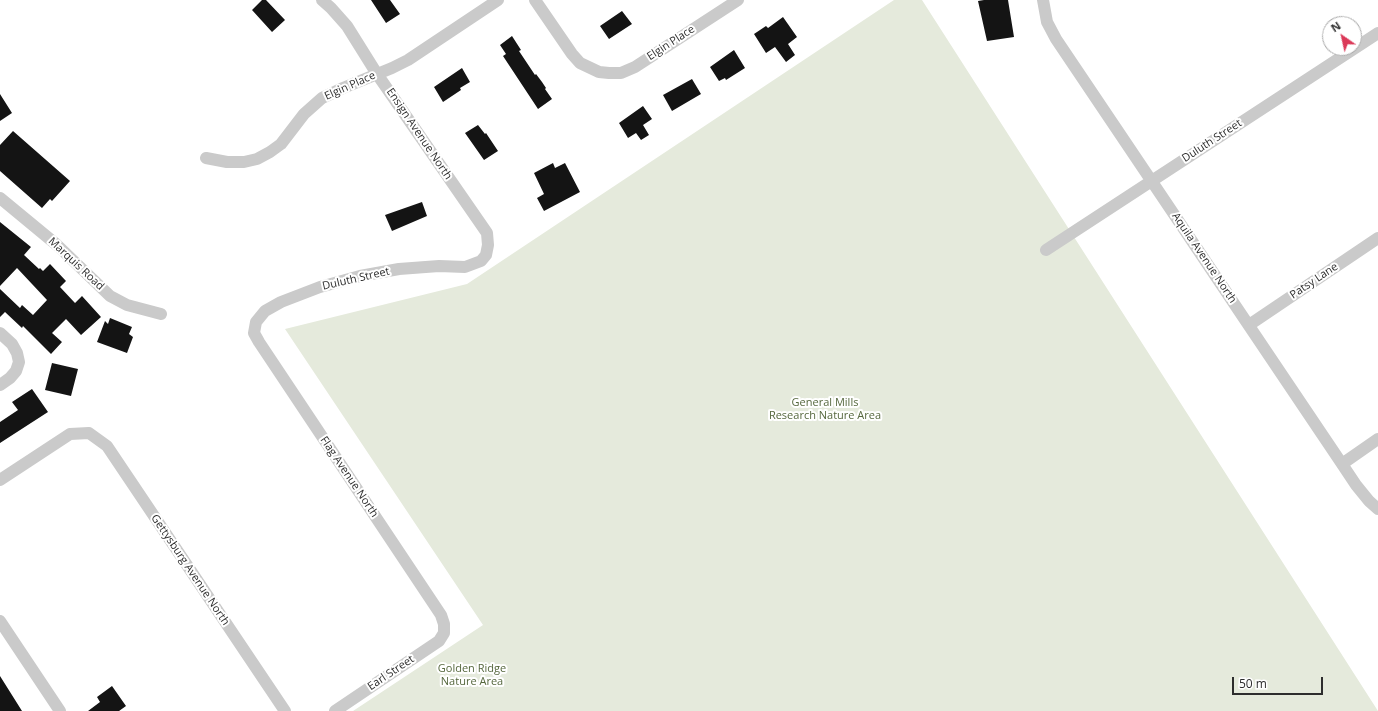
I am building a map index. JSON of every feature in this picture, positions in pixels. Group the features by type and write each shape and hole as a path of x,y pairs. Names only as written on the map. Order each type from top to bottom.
{"street":[{"name":"Ensign Avenue North","path":"322,0 347,26 377,74 487,233 488,245 486,255 481,261 465,267"},
{"name":"Elgin Place","path":"206,158 227,162 244,162 257,159 270,152 281,144 304,114 322,98 408,60 498,0"},
{"name":"Elgin Place","path":"535,0 572,54 580,63 599,72 609,74 621,73 635,67 738,0"},
{"name":"Aquila Avenue North","path":"1043,0 1048,22 1056,39 1342,464 1361,490 1378,508"},
{"name":"Duluth Street","path":"1046,250 1378,33"},
{"name":"Marquis Road","path":"0,198 57,245 110,296 127,305 160,314"},
{"name":"Patsy Lane","path":"1249,325 1378,238"},
{"name":"Duluth Street","path":"256,322 265,311 281,302 320,287 360,276 415,268 439,266 465,267"},
{"name":"Flag Avenue North","path":"256,322 254,333 259,342 442,615 444,633"},
{"path":"0,333 12,344 17,353 19,362 16,371 10,378 0,385"},
{"name":"Gettysburg Avenue North","path":"0,480 70,434 89,434 107,446 285,711"},
{"path":"1342,464 1378,439"},
{"path":"0,621 60,711"},
{"name":"Earl Street","path":"336,711 432,646 444,633"}],"green space":[{"name":"General Mills Research Nature Area","path":"894,0 922,0 1378,711 353,711 483,625 285,329 467,284"}],"building":[{"path":"262,0 266,0 285,20 272,32 252,10"},
{"path":"371,0 390,0 400,14 386,23"},
{"path":"1008,0 1014,37 987,41 978,1"},
{"path":"622,11 632,24 609,39 600,26"},
{"path":"783,17 797,37 788,44 795,55 786,62 775,47 766,53 754,34 766,26 768,28"},
{"path":"512,36 521,50 519,51 535,75 536,74 542,82 552,99 538,109 503,56 506,54 500,45"},
{"path":"734,50 745,68 726,80 725,78 719,81 710,67"},
{"path":"462,68 470,82 443,102 434,87"},
{"path":"692,79 701,94 672,111 663,95"},
{"path":"0,94 12,113 0,121"},
{"path":"643,106 652,119 643,125 649,135 641,140 636,133 628,138 619,123"},
{"path":"478,125 485,134 486,133 498,151 484,160 465,133"},
{"path":"13,131 70,181 52,201 50,199 42,208 0,171 0,145"},
{"path":"553,163 555,168 565,163 580,192 544,211 537,198 544,194 534,173"},
{"path":"422,202 427,216 392,231 385,215"},
{"path":"0,222 31,247 24,255 39,269 40,268 43,271 50,264 66,281 60,287 75,303 82,296 101,317 81,335 66,319 52,333 62,342 51,354 23,326 22,328 5,312 0,317 0,289 20,308 22,305 33,315 47,300 17,268 0,286"},
{"path":"110,318 132,327 129,334 133,337 127,353 97,342 105,321 108,324"},
{"path":"52,363 78,369 71,396 45,390"},
{"path":"32,389 48,412 0,443 0,422 18,410 12,402"},
{"path":"0,676 22,711 0,711"},
{"path":"112,686 126,706 119,711 88,711 100,702 97,697"}],"park label":[{"name":"Golden Ridge Nature Area","path":"472,675"}]}
